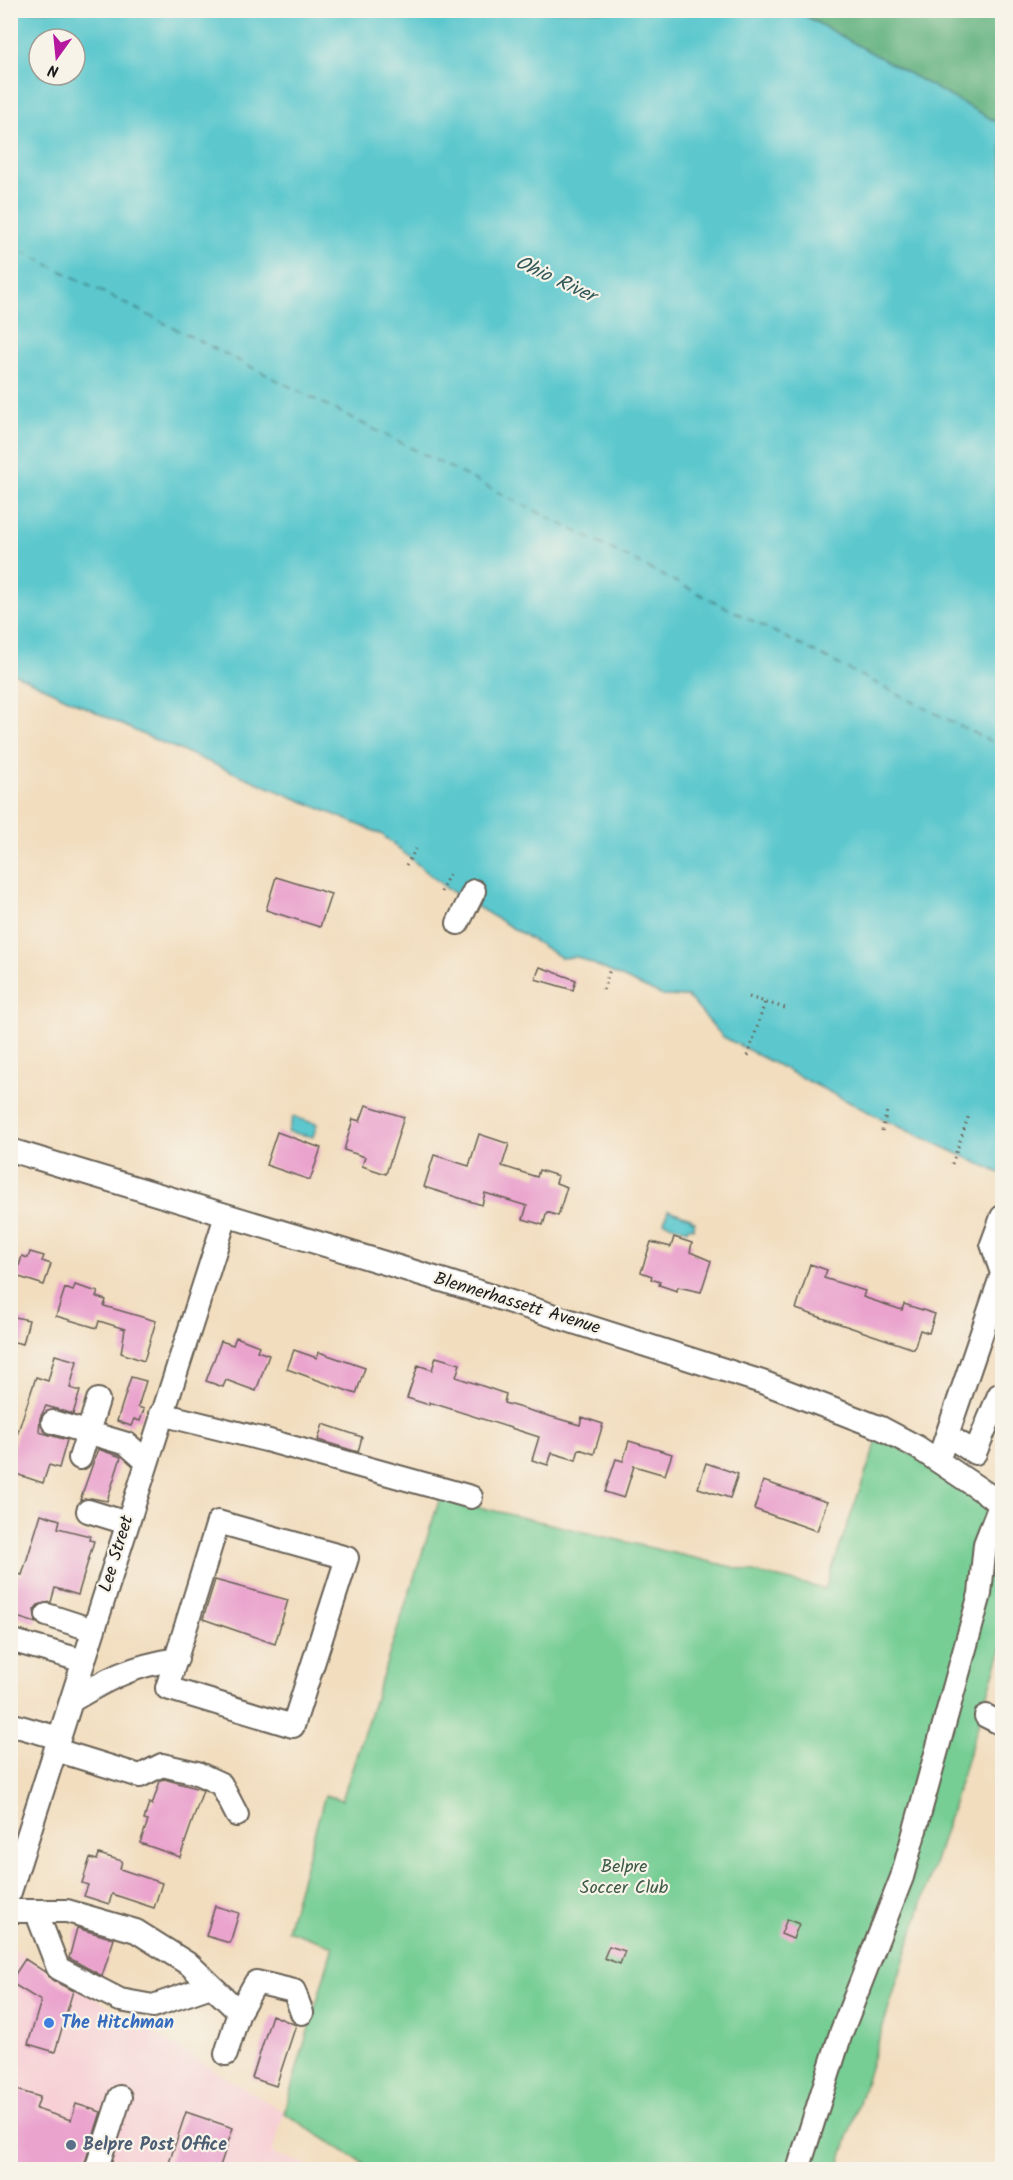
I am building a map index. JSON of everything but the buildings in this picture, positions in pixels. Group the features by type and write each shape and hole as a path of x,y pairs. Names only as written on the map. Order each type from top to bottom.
{"street":[{"path":"458,923 474,891"},
{"name":"Blennerhassett Avenue","path":"10,1150 457,1285 762,1382 881,1428 1002,1502"},
{"name":"Lee Street","path":"10,1892 226,1216"},
{"path":"938,1461 1002,1274 992,1244 1002,1217"},
{"path":"947,1435 975,1453 1000,1395 965,1383"},
{"path":"161,1414 266,1440 471,1497"},
{"path":"53,1422 92,1417 154,1438"},
{"path":"80,1458 92,1417"},
{"path":"92,1417 146,1461"},
{"path":"798,2169 841,2033 902,1878 980,1594 985,1544 1002,1502"},
{"path":"88,1510 127,1523"},
{"path":"218,1522 347,1558 293,1726 166,1688 177,1659 218,1522"},
{"path":"47,1615 93,1630"},
{"path":"10,1640 84,1661"},
{"path":"71,1701 110,1677 141,1665 177,1659"},
{"path":"10,1724 140,1776 162,1765 197,1773 221,1784 237,1815"},
{"path":"10,1911 67,1911 136,1931 190,1965 239,2012"},
{"path":"36,1911 58,1968 120,2000 153,2006 212,1986"},
{"path":"226,2054 239,2012 256,1982 294,1991 302,2013"},
{"path":"96,2169 120,2097"}],"path":[{"path":"406,866 416,849"},
{"path":"441,892 449,874"},
{"path":"603,990 610,969"},
{"path":"749,997 785,1008"},
{"path":"748,1056 765,1002"},
{"path":"882,1131 887,1111"},
{"path":"952,1164 969,1115"}],"shaded area":[{"path":"10,1947 284,2112 272,2153 319,2169 11,2169"}],"green space":[{"path":"796,11 1002,11 1002,125"},
{"name":"Belpre Soccer Club","path":"878,1438 914,1455 1002,1513 1002,1649 838,2169 361,2169 363,2163 284,2113 333,1946 287,1930 325,1795 342,1800 440,1498 825,1589"}],"water":[{"name":"Ohio River","path":"10,11 796,11 1002,125 1002,1174 876,1116 723,1037 688,997 663,996 578,957 562,958 446,888 381,834 144,735 11,672"},
{"path":"293,1117 317,1124 313,1137 288,1132"},
{"path":"668,1210 691,1218 695,1221 693,1228 688,1227 687,1230 664,1222"}],"ferry route":[{"path":"10,245 1002,747"}],"place":[{"name":"The Hitchman","path":"49,2023"},
{"name":"Belpre Post Office","path":"71,2145"}]}
